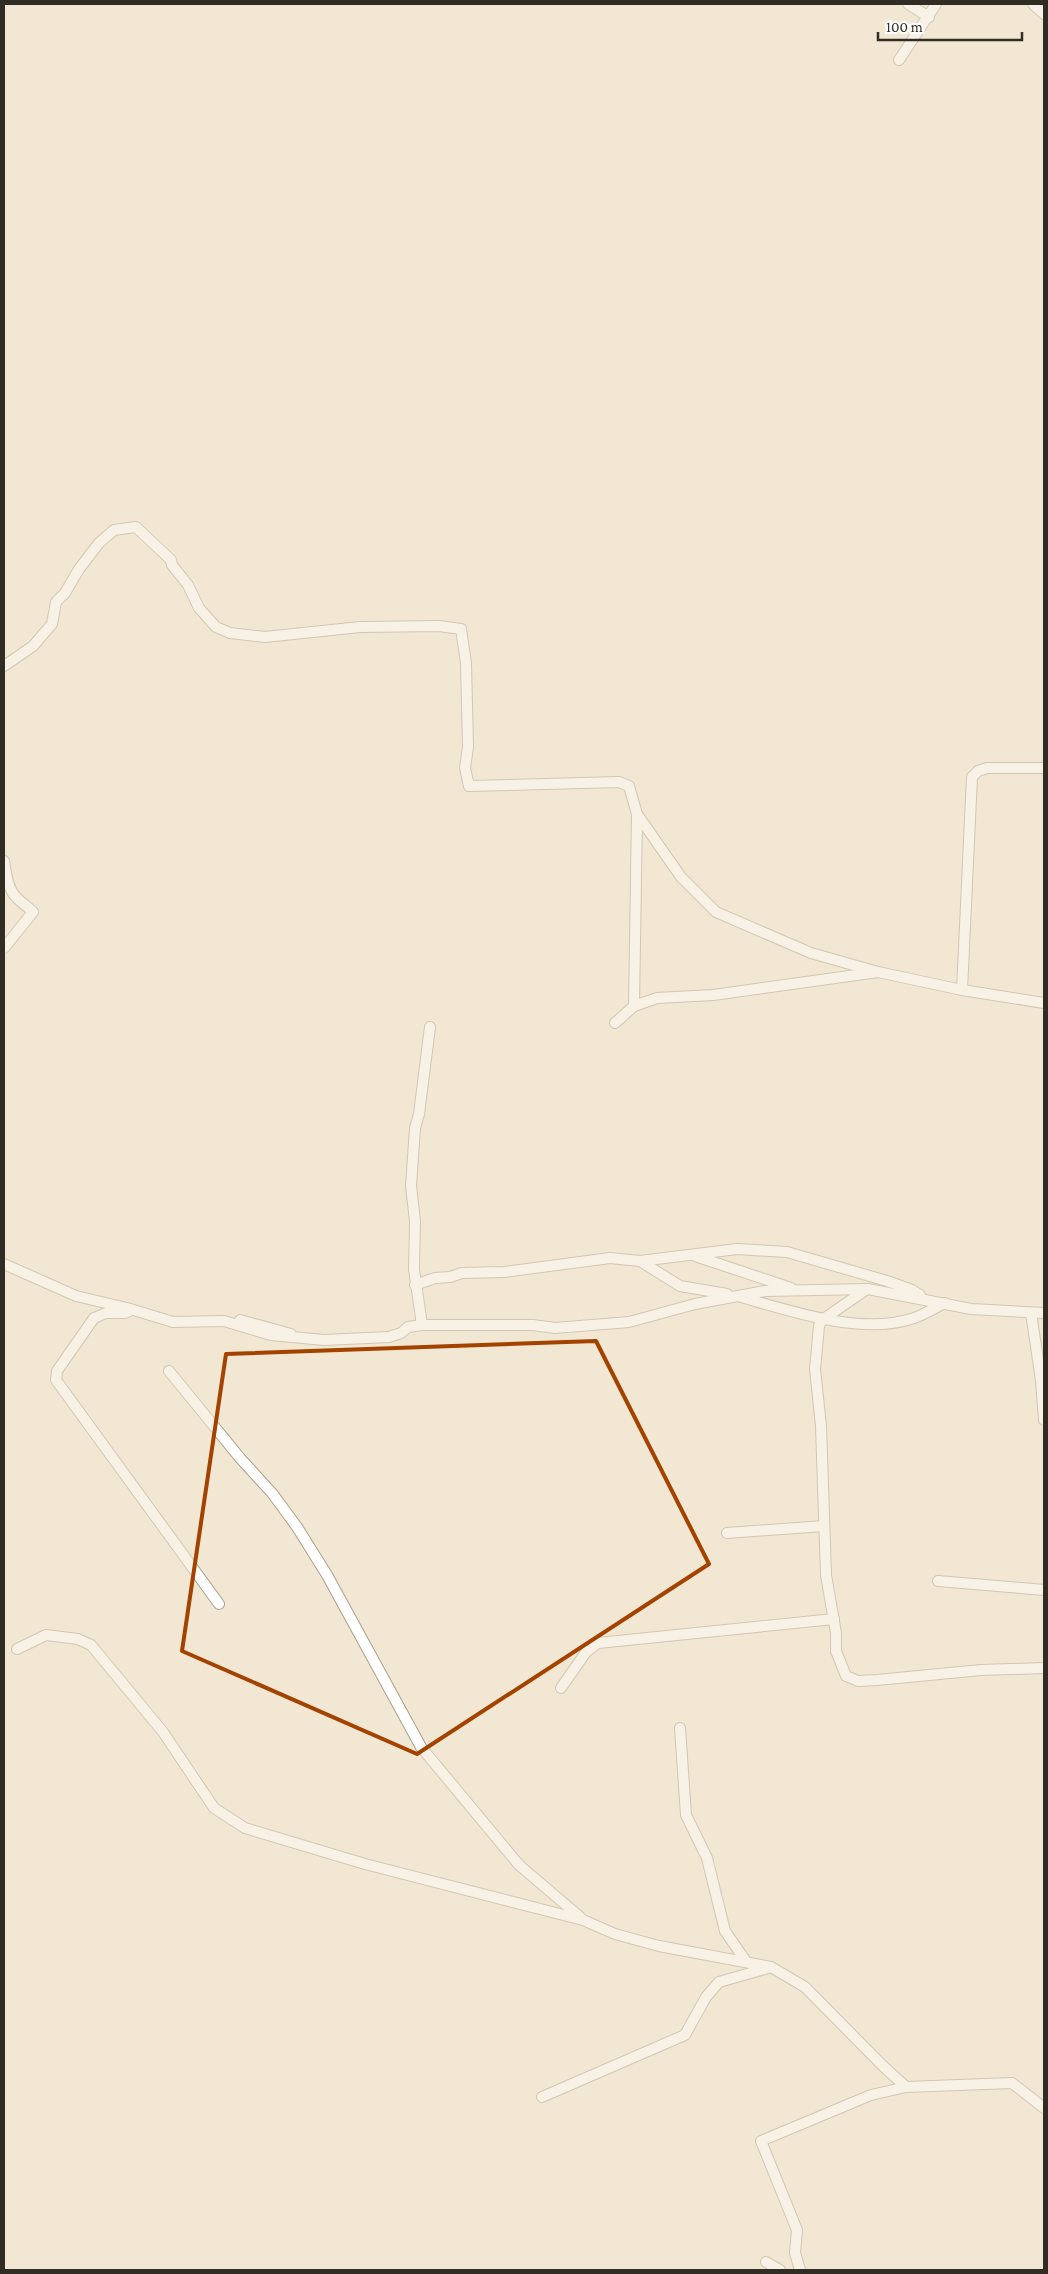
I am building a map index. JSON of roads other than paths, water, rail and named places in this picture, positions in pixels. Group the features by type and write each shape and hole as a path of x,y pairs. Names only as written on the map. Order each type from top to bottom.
{"street":[{"path":"908,4 929,17"},
{"path":"900,60 936,4"},
{"path":"1033,4 1044,14"},
{"path":"4,666 33,646 52,624 56,602 65,593 78,569 99,543 114,530 136,527 171,560 172,565 188,585 199,608 216,627 230,633 265,637 360,627 439,626 461,629 466,663 468,747 465,768 469,786 619,782 629,786 638,814 681,877 716,912 811,953 878,972 962,990 1044,1003"},
{"path":"962,990 972,777 978,771 987,768 1044,768"},
{"path":"634,1006 638,814"},
{"path":"4,861 10,889 16,898 24,902 33,912 4,948"},
{"path":"615,1023 634,1006 657,998 713,994 878,972"},
{"path":"422,1325 413,1261 415,1221 411,1186 415,1128 419,1114 430,1027"},
{"path":"415,1285 434,1278 450,1277 462,1273 504,1272 568,1262 584,1262 610,1258 640,1261 736,1249 788,1252 912,1290 926,1300"},
{"path":"692,1255 799,1290"},
{"path":"640,1261 680,1286 737,1295 822,1320 874,1324 910,1320 945,1303"},
{"path":"4,1264 76,1296 173,1322 215,1320 271,1336 314,1340 389,1336 401,1332 408,1327 422,1325 533,1325 555,1328 629,1322 695,1304 765,1291 868,1289 971,1309 1044,1313"},
{"path":"868,1289 822,1320 819,1326 815,1369 821,1426 826,1575 834,1619 836,1651 846,1676 858,1681 981,1670 1044,1668"},
{"path":"132,1310 94,1318 57,1371 56,1380 220,1604"},
{"path":"1031,1313 1041,1380 1044,1420"},
{"path":"169,1370 240,1458 272,1493 297,1527 327,1575 421,1747 519,1865 583,1920"},
{"path":"727,1533 824,1526"},
{"path":"938,1581 1044,1590"},
{"path":"561,1688 586,1652 598,1643 834,1619"},
{"path":"17,1649 46,1635 78,1639 91,1645 163,1732 214,1808 245,1828 365,1864 583,1920 615,1934 658,1946 745,1960 771,1967 805,1987 906,2087"},
{"path":"680,1728 686,1815 707,1858 725,1932 745,1960"},
{"path":"542,2097 686,2035 706,1998 719,1982 771,1967"},
{"path":"800,2270 795,2253 797,2230 761,2141 871,2095 906,2087 1012,2083 1044,2108"},
{"path":"766,2262 780,2270"}]}
